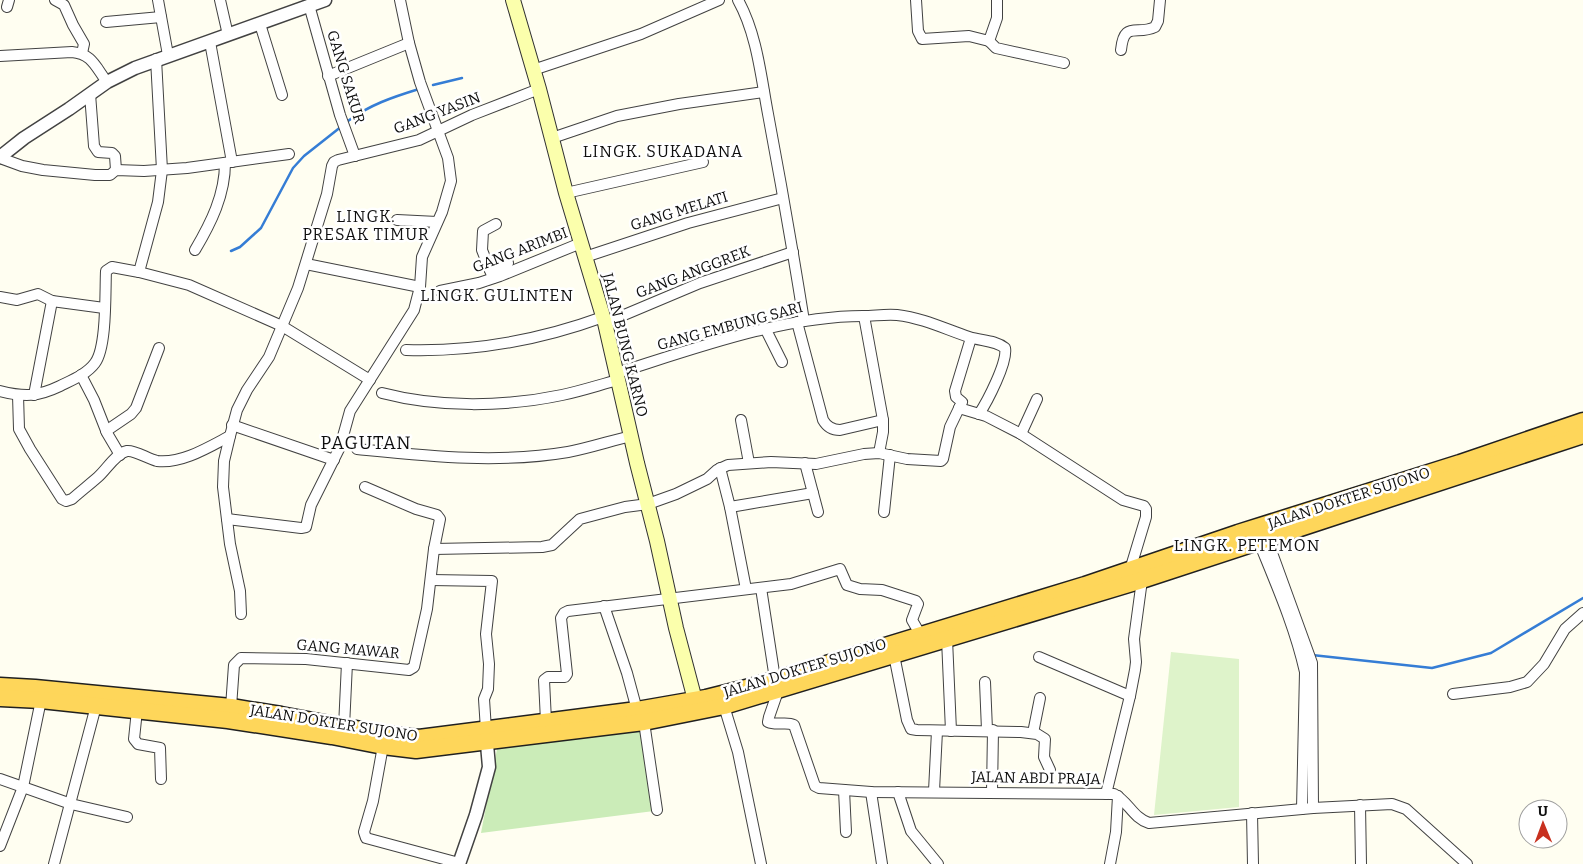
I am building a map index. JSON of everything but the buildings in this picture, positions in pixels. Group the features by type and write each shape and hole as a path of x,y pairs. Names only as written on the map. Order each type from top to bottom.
{"highway":[{"name":"JALAN DOKTER SUJONO","path":"0,686 35,688 154,706 231,707 383,734 419,738 486,736 546,721 641,716 701,705 777,685 859,659 920,634 1136,575 1583,421"},
{"path":"1240,540 1263,540 1583,435"},
{"path":"859,659 894,655 1136,575"},
{"path":"0,698 41,700 137,710 154,706 383,746 416,750 486,736 641,716"}],"main road":[{"name":"JALAN BUNG KARNO","path":"514,5 539,89 566,193 604,320 658,541 670,599 701,705"}],"street":[{"path":"55,0 62,3 67,10 72,25 84,44 82,53"},
{"path":"139,272 158,202 162,170 162,57 161,17 158,0"},
{"path":"220,0 228,34"},
{"path":"0,158 24,138 107,82 162,57 210,42 325,0"},
{"path":"227,519 304,528 311,505 340,447 350,411 410,318 417,302 422,257 442,212 451,175 448,158 420,82 400,0"},
{"path":"533,70 641,34 719,0"},
{"path":"738,0 743,8 752,36 764,92 793,252 801,322 823,420 834,430 883,420"},
{"path":"916,0 918,31 922,39 969,36 989,41 996,48 1064,63"},
{"path":"989,41 997,18 997,0"},
{"path":"1121,50 1122,39 1127,32 1155,27 1158,21 1160,0"},
{"name":"GANG SAKUR","path":"309,5 328,76 355,156"},
{"path":"106,22 161,17"},
{"path":"260,24 282,95"},
{"path":"195,250 217,209 228,163 210,42"},
{"path":"328,76 409,43"},
{"path":"0,56 82,53 89,58 107,82"},
{"name":"GANG YASIN","path":"306,264 327,194 334,162 419,140 475,114 539,89"},
{"path":"552,138 617,116 679,104 764,92"},
{"path":"90,94 94,146 98,152 115,156 116,170"},
{"path":"0,158 22,166 63,173 109,175 116,170 162,170 288,154"},
{"path":"566,193 703,162"},
{"name":"GANG MELATI","path":"585,257 688,223 783,198"},
{"path":"396,220 437,222"},
{"path":"496,224 483,231 482,250 491,274 508,263"},
{"name":"GANG ARIMBI","path":"440,291 581,243"},
{"name":"GANG ANGGREK","path":"406,350 443,351 481,348 604,320 700,283 793,252"},
{"path":"240,614 240,591 230,544 223,486 224,461 237,410 247,390 269,357 306,264 420,287"},
{"path":"0,390 18,395 34,395 54,389 81,375 93,366 102,348 106,271 112,267 189,285 282,326 370,380"},
{"path":"0,298 17,300 37,294 52,302 104,308"},
{"path":"34,395 52,302"},
{"name":"GANG EMBUNG SARI","path":"382,393 435,403 483,403 560,395 618,377 668,357 768,334 801,322 841,316 889,315 913,318 943,326 971,338 997,344 1005,348 1006,354 997,380 978,414"},
{"path":"864,316 883,420 878,454"},
{"path":"768,334 782,362"},
{"path":"434,548 542,548 552,545 580,519 625,507 648,504 697,485 720,468 732,464 824,463 864,454 890,455 907,459 939,462 943,460 950,428 962,402 956,397 955,391 971,338"},
{"path":"106,431 131,414 136,408 159,348"},
{"path":"81,375 94,400 106,431 120,455"},
{"path":"18,395 20,429 30,449 64,500 72,499 120,455 127,451 151,459 170,461 198,451 231,431 334,460"},
{"path":"1021,434 1037,399"},
{"path":"959,408 978,414 1021,434 1123,500 1144,506 1146,509 1136,575 1134,639 1136,662 1130,696 1106,794"},
{"path":"741,420 749,463"},
{"path":"357,449 431,456 484,459 509,458 568,452 631,436"},
{"path":"884,512 890,455"},
{"path":"805,463 818,512"},
{"path":"720,468 730,507 746,590"},
{"name":"GANG MAWAR","path":"231,707 234,665 240,659 306,659 409,670 413,668 427,609 434,548 440,520 437,515 416,510 365,487"},
{"path":"730,507 813,493"},
{"path":"1263,540 1308,663 1307,809"},
{"path":"546,721 544,680 548,677 565,677 567,674 562,618 563,614 568,611 801,582 841,569 847,585 854,589 882,590 916,601 918,604 912,620 920,634"},
{"path":"383,746 373,801 364,832 366,836 370,840 459,863 476,815 489,767 484,699 488,690 489,664 486,634 492,581 431,580"},
{"path":"761,588 777,685"},
{"path":"604,606 641,716 657,810"},
{"path":"1453,694 1510,688 1527,682 1544,664 1565,628 1583,614"},
{"path":"946,639 951,731"},
{"path":"894,655 909,725 914,730 990,730 1033,733 1045,739 1044,757 1050,770"},
{"path":"1039,657 1130,696"},
{"path":"344,727 347,662"},
{"path":"985,682 990,730 992,792"},
{"name":"JALAN ABDI PRAJA","path":"777,685 768,722 773,724 790,723 794,725 817,787 871,792 934,791 1106,794 1118,796 1138,817 1149,823 1252,813 1392,804 1401,807 1467,864"},
{"path":"1033,733 1040,698"},
{"path":"0,846 23,787 41,700"},
{"path":"701,705 738,752 761,864"},
{"path":"54,864 96,706"},
{"path":"137,710 134,739 138,744 160,748 161,779"},
{"path":"934,791 938,731"},
{"path":"0,779 71,804 127,817"},
{"path":"844,790 846,832"},
{"path":"871,792 882,864"},
{"path":"898,792 911,831 938,864"},
{"path":"1110,864 1116,832 1118,796"},
{"path":"1360,805 1361,864"},
{"path":"1252,813 1253,864"}],"green space":[{"path":"1171,652 1239,659 1239,807 1154,815"},
{"path":"642,729 654,811 481,833 497,749"}],"waterway":[{"path":"433,85 462,78"},
{"path":"348,121 373,106 419,89"},
{"path":"231,251 240,247 261,228 293,168 304,156 342,126"},
{"path":"1312,655 1432,668 1491,653 1583,598"}],"district":[{"name":"LINGK. SUKADANA","path":"663,151"},
{"name":"LINGK. PRESAK TIMUR","path":"366,225"},
{"name":"LINGK. GULINTEN","path":"497,295"},
{"name":"PAGUTAN","path":"366,443"},
{"name":"LINGK. PETEMON","path":"1247,545"}]}
